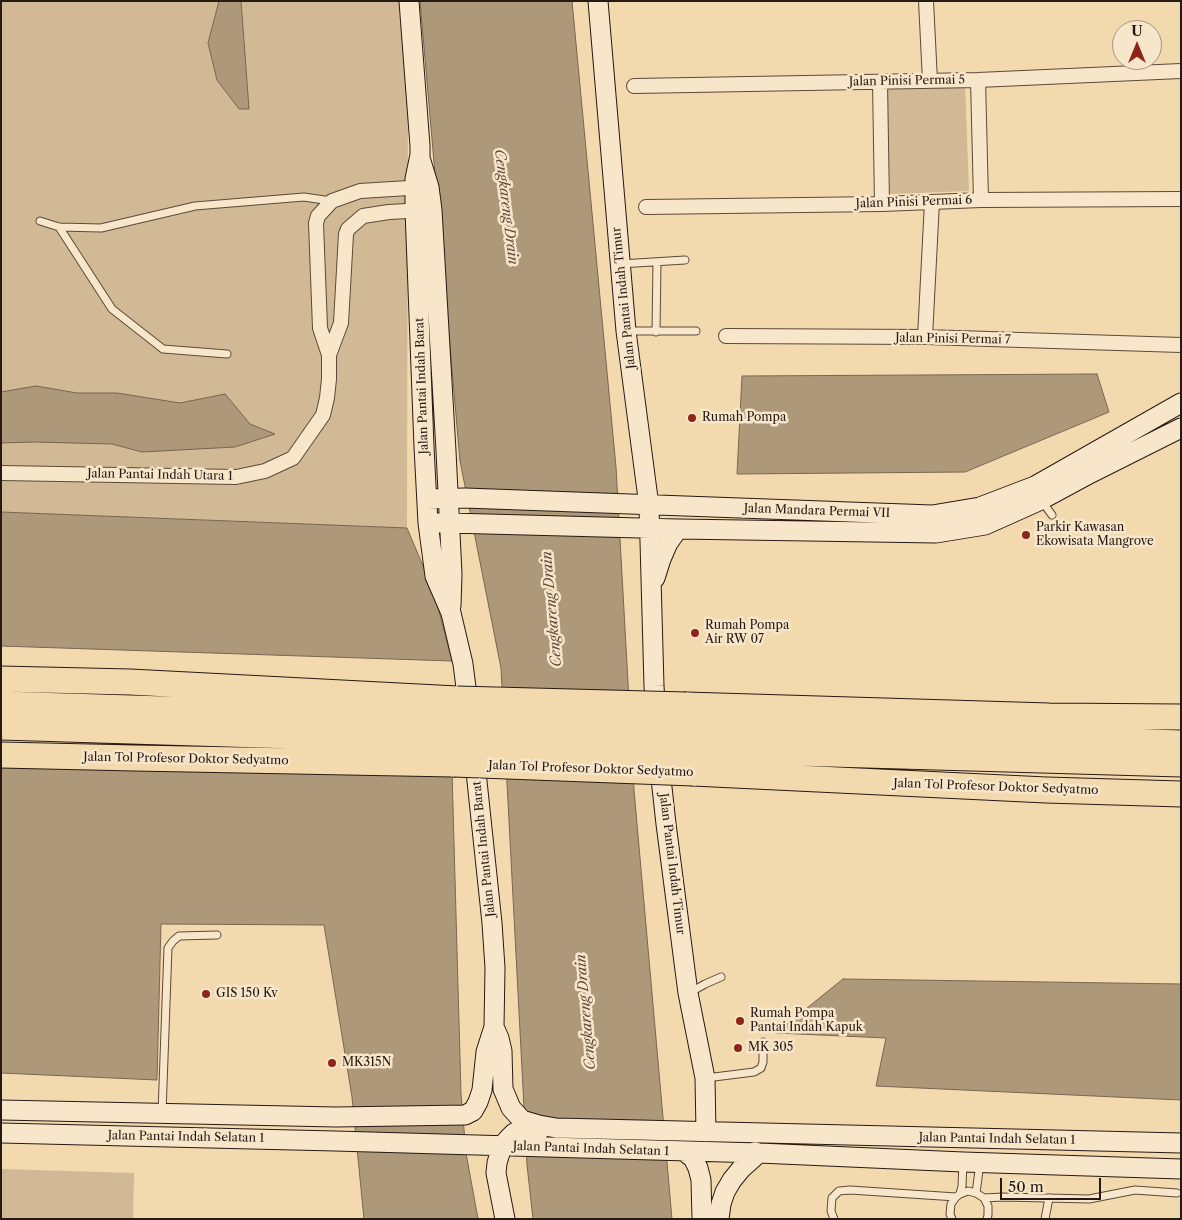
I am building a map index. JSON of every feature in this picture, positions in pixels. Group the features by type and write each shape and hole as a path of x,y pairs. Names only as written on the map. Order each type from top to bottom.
{"highway":[{"name":"Jalan Tol Profesor Doktor Sedyatmo","path":"1,679 130,682 456,730"},
{"name":"Jalan Tol Profesor Doktor Sedyatmo","path":"1,704 456,730 690,739 1181,764"},
{"name":"Jalan Tol Profesor Doktor Sedyatmo","path":"690,739 1049,716 1181,717"},
{"name":"Jalan Tol Profesor Doktor Sedyatmo","path":"1,727 456,730 690,739 1181,743"},
{"name":"Jalan Tol Profesor Doktor Sedyatmo","path":"1,755 135,758 456,730"},
{"name":"Jalan Tol Profesor Doktor Sedyatmo","path":"690,739 1046,790 1181,794"}],"street":[{"name":"Jalan Pantai Indah Barat","path":"408,1 420,155 415,179 422,187 423,210 424,447 428,523 435,576 451,612 463,664 492,923 495,968 494,1027 486,1052 482,1090"},
{"name":"Jalan Pantai Indah Timur","path":"598,1 626,331 649,506 654,686 661,779 688,993 706,1078 706,1132"},
{"path":"926,1 930,81"},
{"name":"Jalan Pinisi Permai 5","path":"634,86 978,80 1181,71"},
{"path":"978,80 981,200"},
{"path":"880,82 882,204"},
{"path":"332,201 360,191 422,187"},
{"name":"Jalan Pinisi Permai 6","path":"646,207 882,204 981,200 1181,199"},
{"name":"Jalan Pantai Indah Utara 1","path":"1,473 236,477 265,471 293,458 323,415 330,379 329,355 320,328 316,223 318,216 332,201"},
{"path":"925,337 932,202"},
{"name":"Jalan Pantai Indah Barat","path":"423,210 446,451 456,498 458,523 452,574 451,612"},
{"name":"Jalan Pantai Indah Utara 1","path":"329,355 341,323 346,234 348,229 363,216 423,210"},
{"name":"Jalan Pinisi Permai 7","path":"726,336 925,337 1181,345"},
{"name":"Jalan Mandara Permai VII","path":"427,499 456,498 932,515 980,507 1035,486 1181,403"},
{"name":"Jalan Mandara Permai VII","path":"428,523 936,533 985,525 1041,500 1181,428"},
{"name":"Jalan Pantai Indah Timur","path":"652,594 661,559 668,543 678,529"},
{"name":"Jalan Pantai Indah Barat","path":"494,1027 502,1051 503,1089 523,1132"},
{"name":"Jalan Pantai Indah Selatan 1","path":"1,1110 336,1117 465,1115 473,1111 482,1090"},
{"name":"Jalan Pantai Indah Selatan 1","path":"1,1132 502,1146 523,1132 539,1125 556,1128 1181,1143"},
{"path":"675,1130 759,1153 732,1180 721,1204 720,1219"},
{"name":"Jalan Pantai Indah Selatan 1","path":"523,1132 680,1151 1181,1169"},
{"path":"473,1145 488,1158 496,1173 506,1219"},
{"path":"496,1173 502,1146"},
{"path":"680,1151 693,1158 698,1168 701,1180 702,1219"}],"lane":[{"path":"40,221 59,227 101,228 195,206 304,197 332,201"},
{"path":"59,227 112,309 163,349 227,354"},
{"path":"620,264 685,260"},
{"path":"656,262 656,332"},
{"path":"626,331 696,331"},
{"path":"1041,500 1052,515"},
{"path":"162,1113 168,948 179,936 217,935"},
{"path":"688,993 721,977"},
{"path":"706,1078 754,1072 761,1068 763,1062 763,1042"},
{"path":"972,1162 976,1193"},
{"path":"952,1219 950,1204 958,1195 972,1162"},
{"path":"834,1219 831,1211 832,1198 839,1191 850,1190 958,1195 968,1192 976,1193 984,1198 988,1206 987,1219"},
{"path":"984,1198 1089,1199 1135,1190 1177,1193"},
{"path":"1046,1219 1049,1198"}],"shaded area":[{"path":"1,1 401,1 408,70 407,528 1,512"},
{"path":"965,84 969,191 890,194 886,87"},
{"path":"1,1169 134,1173 133,1219 1,1219"}],"water":[{"path":"219,1 241,1 249,109 239,109 217,80 208,43"},
{"name":"Cengkareng Drain","path":"420,1 572,1 616,467 634,790 672,1219 533,1219 527,1165 501,668 460,461"},
{"path":"1097,374 1109,412 965,472 737,474 742,376"},
{"path":"36,386 77,393 117,393 180,403 225,394 250,424 275,434 235,447 142,452 112,444 1,443 1,392"},
{"path":"1,512 407,528 434,592 452,661 1,646"},
{"path":"1,758 452,771 461,1094 466,1153 478,1219 364,1219 352,1097 324,925 161,924 157,1080 1,1073"},
{"path":"843,979 1181,984 1181,1100 876,1086 886,1038 776,1033"}],"place":[{"name":"Rumah Pompa","path":"692,418"},
{"name":"Parkir Kawasan Ekowisata Mangrove","path":"1026,535"},
{"name":"Rumah Pompa Air RW 07","path":"695,633"},
{"name":"GIS 150 Kv","path":"206,994"},
{"name":"Rumah Pompa Pantai Indah Kapuk","path":"740,1021"},
{"name":"MK 305","path":"738,1048"},
{"name":"MK315N","path":"332,1063"}]}
